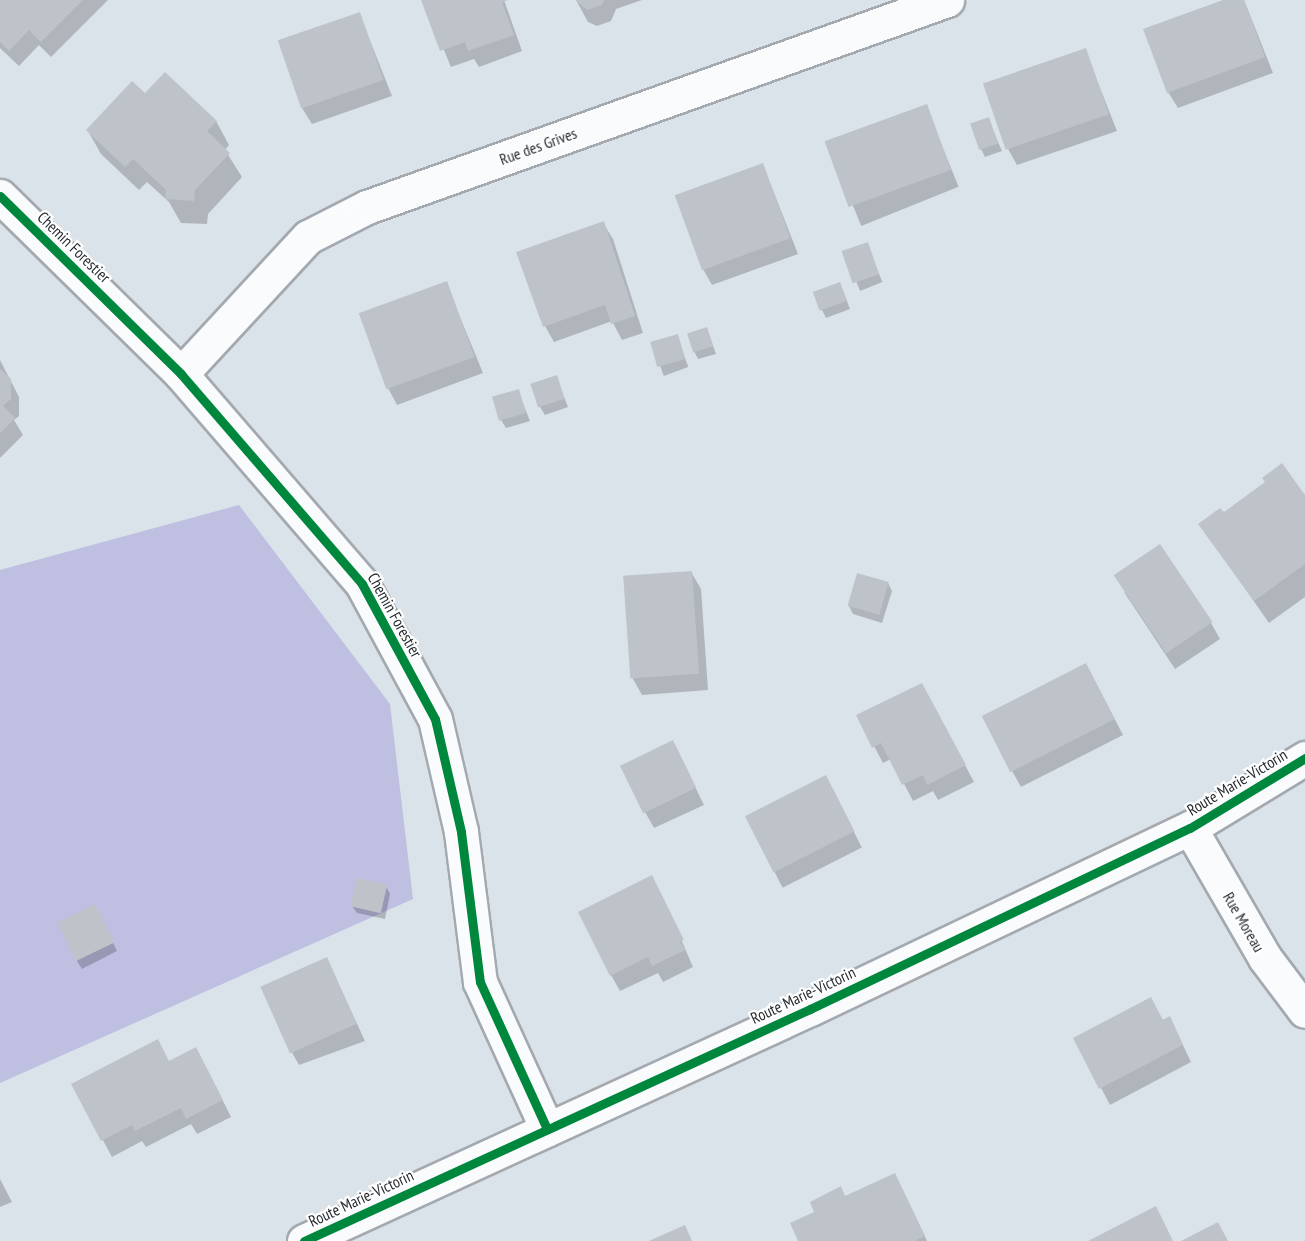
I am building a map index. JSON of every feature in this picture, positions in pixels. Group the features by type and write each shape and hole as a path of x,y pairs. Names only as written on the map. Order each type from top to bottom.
{"street":[{"name":"Rue des Grives","path":"181,374 308,237 367,207 947,0"},
{"name":"Chemin Forestier","path":"0,196 181,374 363,584 435,719 460,832 480,982 547,1129"},
{"name":"Route Marie-Victorin","path":"304,1241 1190,828 1305,758"},
{"name":"Rue Moreau","path":"1190,828 1265,958 1305,1011"}],"shaded area":[{"path":"239,505 390,704 413,899 0,1083 0,570"}],"building":[{"path":"0,0 83,0 41,42 29,30 9,51 0,42"},
{"path":"421,0 508,0 502,2 514,35 468,51 465,42 440,51"},
{"path":"575,0 604,0 602,5 587,10"},
{"path":"1223,0 1244,0 1265,57 1167,93 1143,29"},
{"path":"360,12 383,80 301,108 278,40"},
{"path":"1086,48 1109,114 1006,150 983,83"},
{"path":"165,72 217,121 207,131 230,153 195,190 194,201 165,199 166,190 133,159 125,167 86,130 132,81 145,93"},
{"path":"927,104 951,170 849,207 825,141"},
{"path":"989,117 998,143 979,150 970,124"},
{"path":"763,163 790,238 702,270 675,195"},
{"path":"604,221 635,316 611,324 605,305 543,327 516,252"},
{"path":"868,242 879,274 853,283 842,251"},
{"path":"447,281 475,357 386,389 359,313"},
{"path":"840,282 847,301 820,311 813,292"},
{"path":"707,327 713,346 693,353 687,333"},
{"path":"678,334 685,359 657,367 650,342"},
{"path":"0,369 11,379 11,399 3,406 15,418 0,433"},
{"path":"557,375 565,399 538,407 530,384"},
{"path":"519,389 526,413 499,421 492,397"},
{"path":"1282,463 1305,495 1305,564 1254,601 1198,524 1220,508 1224,512 1265,482 1262,478"},
{"path":"1160,544 1213,622 1166,653 1114,575"},
{"path":"692,571 699,674 630,679 623,576"},
{"path":"857,573 889,582 879,615 848,606"},
{"path":"1086,663 1115,719 1010,772 982,716"},
{"path":"922,683 966,765 927,785 923,775 902,785 881,743 872,748 856,715"},
{"path":"673,740 696,788 643,813 620,766"},
{"path":"826,775 855,831 774,872 745,816"},
{"path":"652,875 684,940 680,941 685,950 652,966 648,957 610,976 578,912"},
{"path":"357,878 387,885 381,913 350,906"},
{"path":"95,904 114,943 76,961 57,922"},
{"path":"327,957 357,1024 290,1053 260,987"},
{"path":"1151,997 1163,1020 1170,1016 1183,1045 1099,1089 1073,1038"},
{"path":"158,1039 169,1061 196,1047 223,1100 186,1119 181,1108 135,1131 132,1125 101,1141 71,1084"},
{"path":"895,1173 925,1236 915,1241 798,1241 790,1223 814,1212 810,1202 841,1186 845,1196"},
{"path":"1156,1206 1173,1241 1088,1241"},
{"path":"1218,1222 1228,1241 1181,1241"},
{"path":"685,1225 692,1241 649,1241"}],"cycle path":[{"path":"0,196 181,374 362,584 435,719 461,832 480,982 547,1129"},
{"path":"304,1241 810,1009 1190,828 1305,758"}]}
